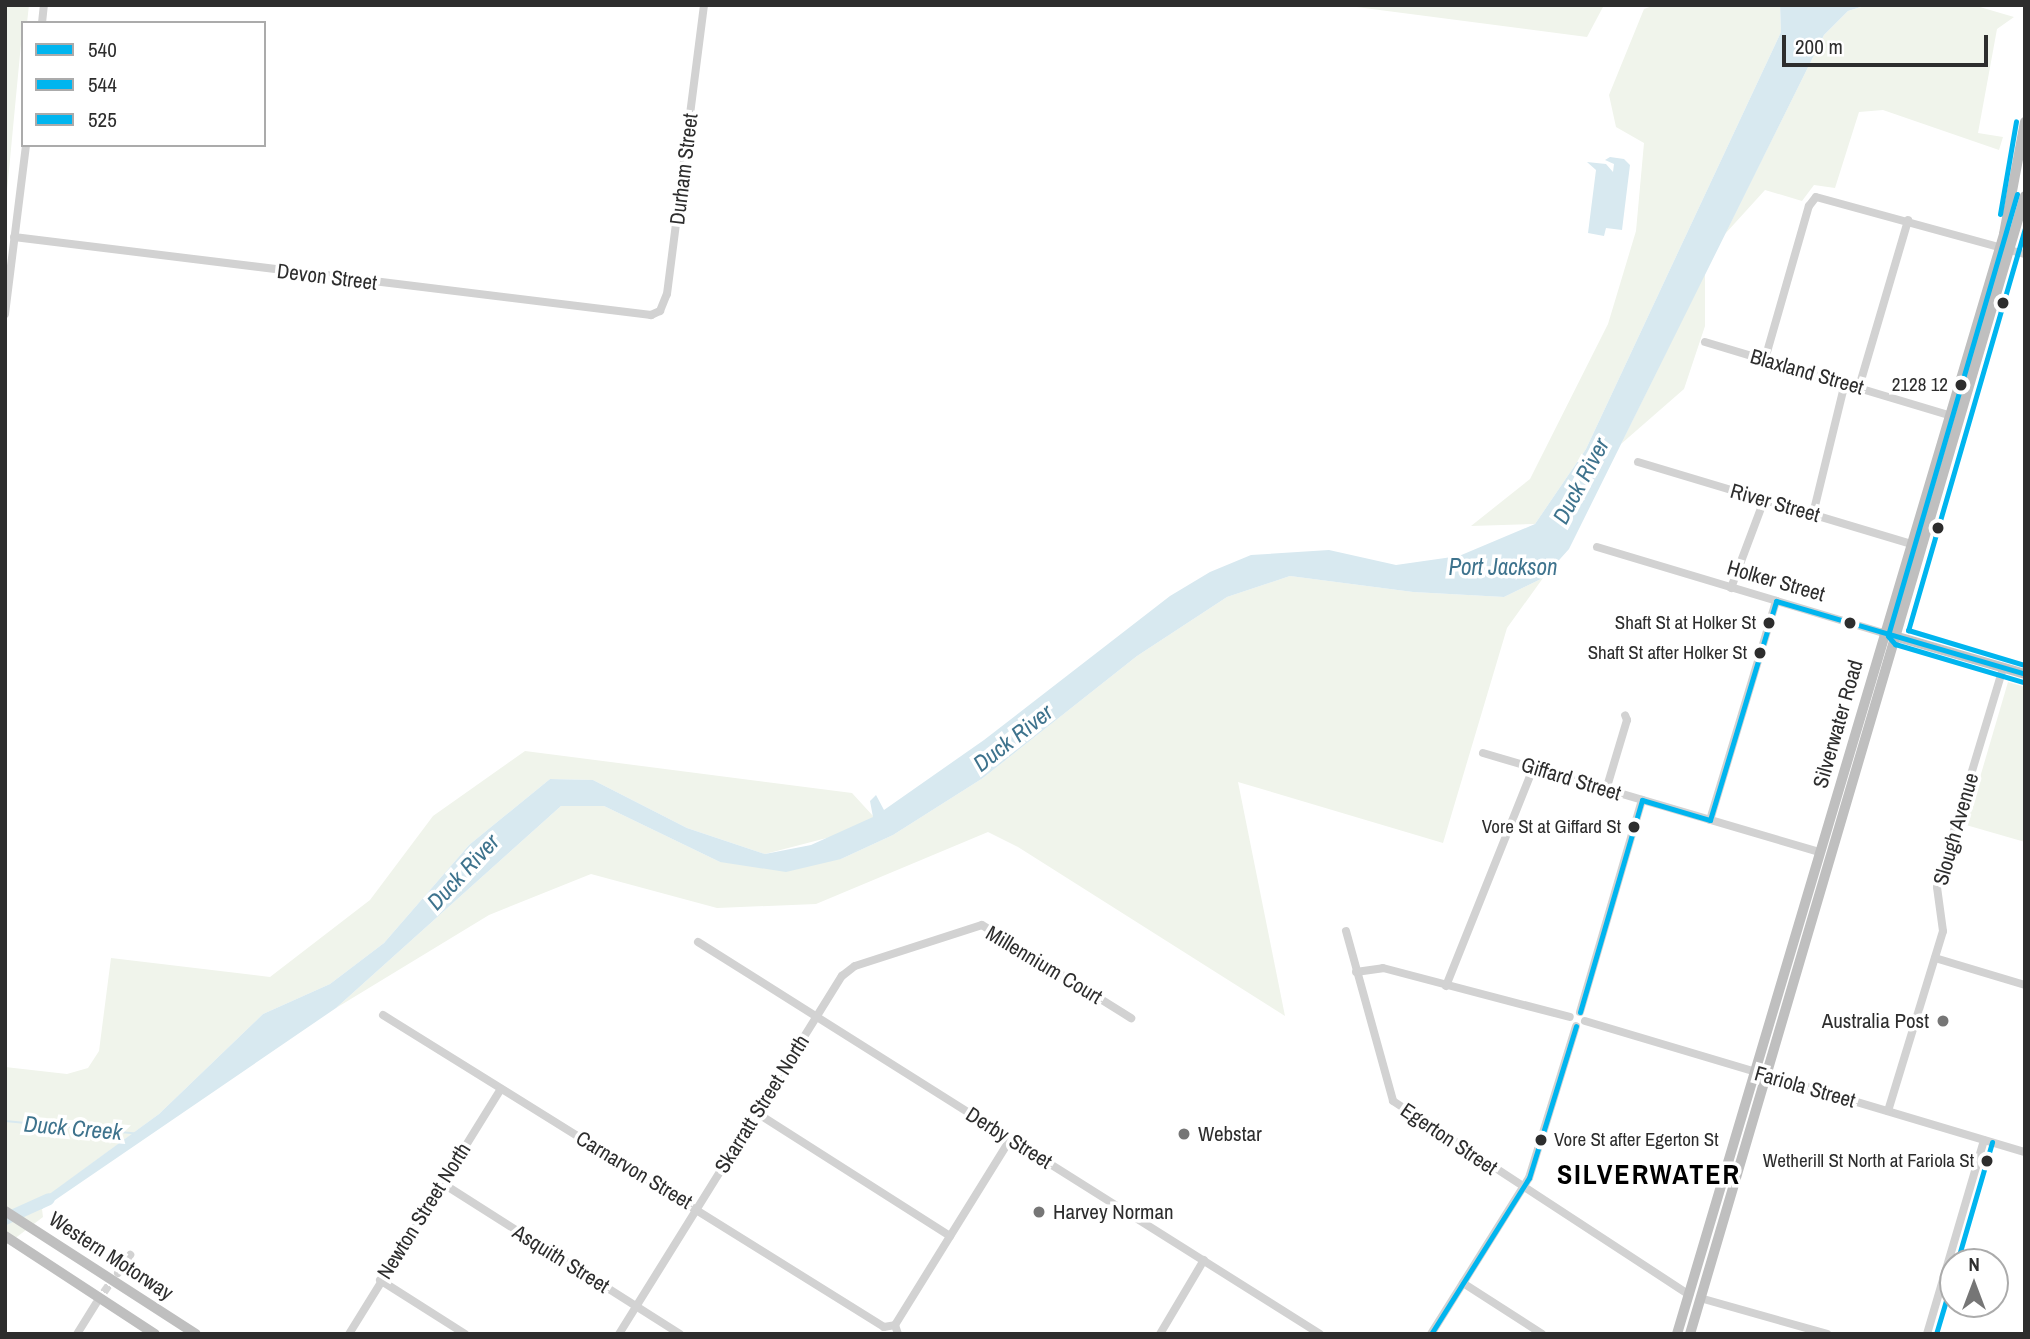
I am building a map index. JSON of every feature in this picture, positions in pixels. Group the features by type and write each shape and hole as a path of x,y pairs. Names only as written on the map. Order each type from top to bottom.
{"highway":[{"name":"Silverwater Road","path":"1760,1074 1820,852 2000,247 2025,122"},
{"name":"Silverwater Road","path":"1690,1334 1695,1296 1760,1074 1897,636 2012,251 2025,196"},
{"name":"Western Motorway","path":"5,1211 196,1334"},
{"name":"Western Motorway","path":"5,1236 155,1334"},
{"name":"Silverwater Road","path":"1677,1334 1695,1296"}],"main road":[{"name":"Holker Street","path":"1884,632 2025,674"}],"street":[{"name":"Durham Street","path":"641,317 660,311 667,294 704,5"},
{"path":"5,314 26,147"},
{"path":"1765,359 1809,206 1816,197 2025,254"},
{"path":"1858,387 1908,220"},
{"name":"Devon Street","path":"14,237 641,317"},
{"name":"Blaxland Street","path":"1705,342 1949,415"},
{"path":"1813,514 1845,383"},
{"name":"River Street","path":"1638,462 1911,544"},
{"path":"1731,588 1764,500"},
{"name":"Holker Street","path":"1597,547 1884,632"},
{"path":"1710,820 1776,601"},
{"name":"Slough Avenue","path":"1888,1111 1944,927 1937,887 2003,667"},
{"path":"1606,790 1628,720 1625,715"},
{"name":"Giffard Street","path":"1483,753 1820,852"},
{"path":"1446,986 1533,768"},
{"path":"1431,1334 1534,1167 1576,1026 1585,1021 1580,1012 1642,800"},
{"name":"Millennium Court","path":"817,1017 842,975 855,966 982,925 1131,1018"},
{"name":"Egerton Street","path":"1346,931 1393,1101 1522,1189 1695,1296 1827,1334"},
{"name":"Derby Street","path":"698,942 1321,1334"},
{"path":"1935,958 2025,985"},
{"path":"1356,972 1377,967 1570,1017 1580,1012"},
{"name":"Carnarvon Street","path":"383,1015 697,1208 883,1331"},
{"name":"Skarratt Street North","path":"619,1334 817,1017"},
{"path":"1570,1017 1576,1026"},
{"name":"Fariola Street","path":"1585,1021 2025,1152"},
{"name":"Newton Street North","path":"349,1334 380,1280 501,1089"},
{"path":"757,1113 950,1236"},
{"path":"883,1331 897,1329 950,1236 1011,1139"},
{"path":"1927,1334 1984,1140"},
{"name":"Asquith Street","path":"442,1183 680,1334"},
{"path":"118,1273 130,1255"},
{"path":"1160,1334 1204,1260"},
{"path":"380,1280 465,1334"},
{"path":"1463,1283 1542,1334"},
{"path":"77,1334 96,1304"}],"shaded area":[{"path":"5,5 29,5 27,21 21,21 5,212"},
{"path":"1341,5 1604,5 1587,37"},
{"path":"1655,5 1780,5 1781,32 1586,449 1535,524 1471,526 1530,479 1608,324 1636,231 1644,143 1616,127 1609,95 1644,9"},
{"path":"1868,5 1973,5 2014,17 1997,29 1978,133 2003,137 1999,150 1883,110 1859,112 1835,188 1814,185 1802,201 1765,190 1725,234 1824,35 1848,11"},
{"path":"1705,273 1705,326 1684,389 1621,444"},
{"path":"1290,576 1413,592 1504,597 1543,578 1507,628 1443,843 1238,782 1285,1016 1018,847 988,832 816,904 717,908 591,874 489,915 336,1008 561,806 604,806 720,862 841,859 893,835 983,778 1137,656 1227,597"},
{"path":"2008,682 2025,687 2025,842 1966,825"},
{"path":"525,751 852,793 874,817 846,833 765,854 687,828 593,780 550,779 469,845 384,943 330,984 263,1014 159,1114 34,1206 42,1209 43,1217 5,1246 5,1067 67,1074 88,1068 99,1051 111,958 270,977 370,900 433,816"}],"water":[{"name":"Port Jackson","path":"1780,5 1867,5 1848,11 1824,35 1569,549 1543,578 1504,597 1413,592 1290,576 1227,597 1137,656 983,778 893,835 841,859 786,872 720,862 604,806 561,806 336,1008 42,1209 33,1206 159,1114 263,1014 330,984 384,943 469,845 550,779 593,780 687,828 765,854 811,845 873,817 870,801 876,795 884,810 984,740 1170,596 1210,572 1251,555 1329,550 1396,565 1459,556 1535,524 1586,449 1781,32"},
{"path":"1610,157 1624,159 1630,165 1622,230 1606,228 1604,236 1588,233 1596,170 1587,162 1606,164 1613,172 1614,164 1605,160"}],"waterway":[{"name":"Duck Creek","path":"5,1121 133,1133"},
{"name":"Duck River","path":"5,1219 49,1199"}],"tunnel":[{"path":"97,1302 114,1278"}],"transit line":[{"name":"525","path":"2000,214 2016,121"},
{"name":"544","path":"2017,194 1888,636 1895,644 2023,682"},
{"name":"525","path":"2025,228 1908,630 2025,665"},
{"name":"540","path":"1776,601 2025,674"},
{"name":"540","path":"1710,820 1776,601"},
{"name":"540","path":"1642,800 1710,820"},
{"name":"540","path":"1580,1012 1642,800"},
{"name":"540","path":"1431,1334 1529,1178 1576,1026"},
{"name":"544","path":"1961,1248 1992,1142"},
{"name":"544","path":"1936,1334 1941,1318"}],"place":[{"name":"2128 12","path":"1961,385"},
{"name":"Shaft St at Holker St","path":"1769,623"},
{"name":"Shaft St after Holker St","path":"1760,653"},
{"name":"Vore St at Giffard St","path":"1634,827"},
{"name":"Australia Post","path":"1943,1021"},
{"name":"Webstar","path":"1184,1134"},
{"name":"Vore St after Egerton St","path":"1541,1140"},
{"name":"Wetherill St North at Fariola St","path":"1987,1161"},
{"name":"Harvey Norman","path":"1039,1212"}],"district":[{"name":"SILVERWATER","path":"1649,1174"}]}
